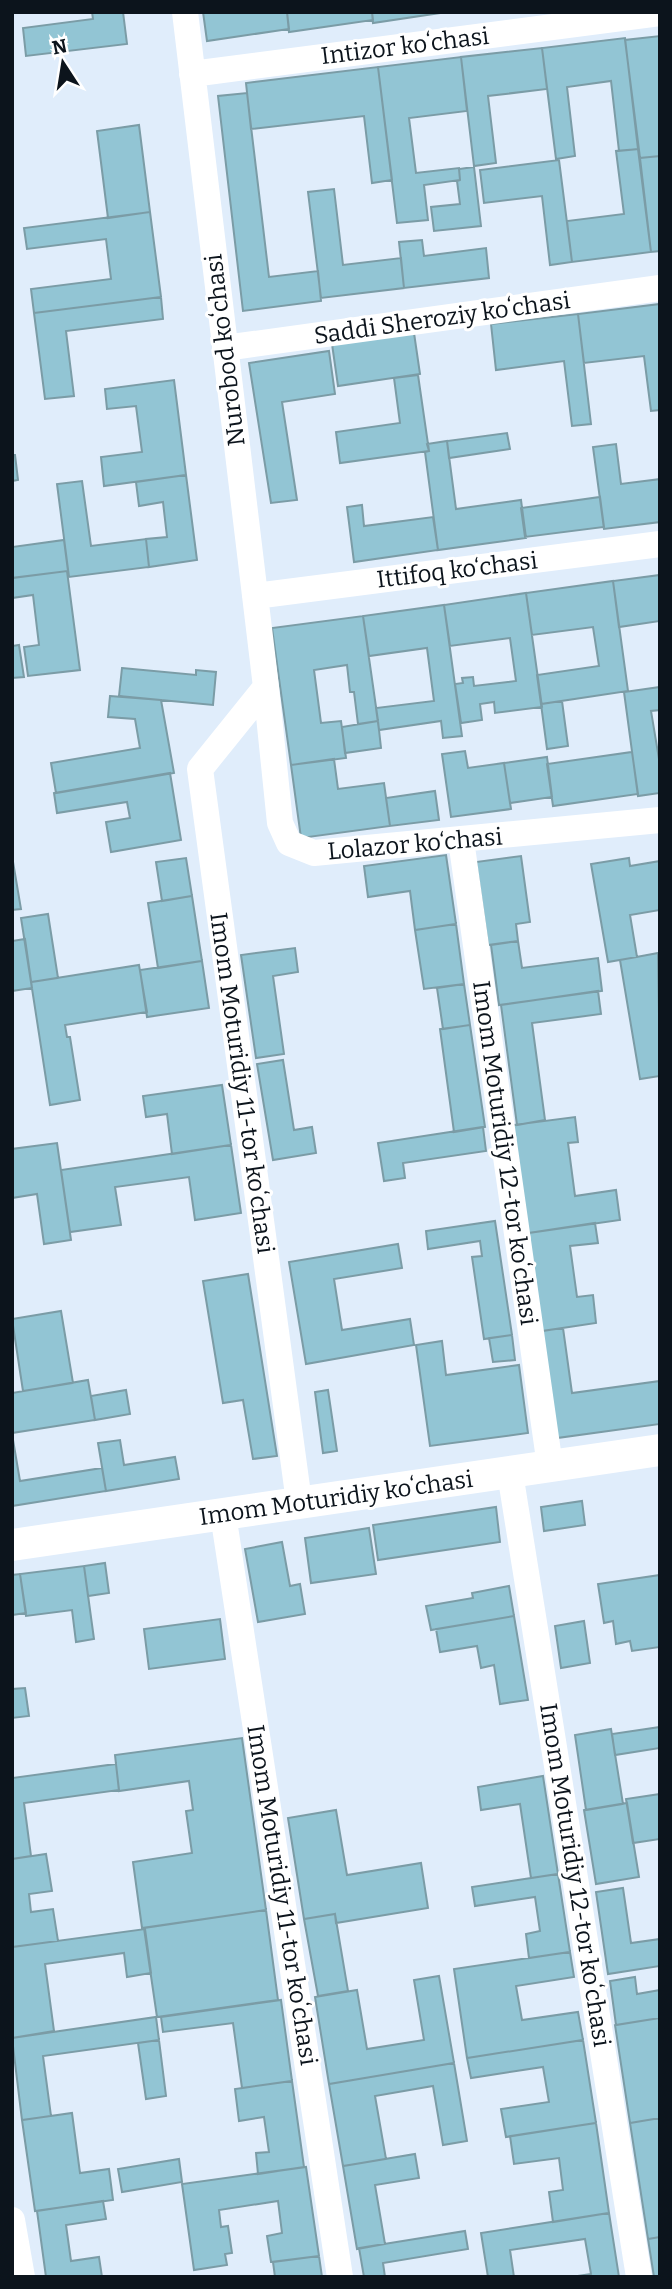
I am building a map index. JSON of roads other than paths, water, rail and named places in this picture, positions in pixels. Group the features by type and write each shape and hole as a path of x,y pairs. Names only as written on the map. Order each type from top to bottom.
{"street":[{"name":"Nurobod koʻchasi","path":"185,12 266,687"},
{"name":"Intizor koʻchasi","path":"192,74 660,13"},
{"name":"Saddi Sheroziy koʻchasi","path":"225,348 660,288"},
{"name":"Ittifoq ko‘chasi","path":"255,596 660,544"},
{"name":"Lolazor ko‘chasi","path":"266,687 280,822 289,843 314,853 660,820"},
{"name":"Imom Moturidiy 11-tor koʻchasi","path":"266,687 200,769 299,1502"},
{"name":"Imom Moturidiy 12-tor koʻchasi","path":"461,840 550,1466"},
{"name":"Imom Moturidiy koʻchasi","path":"12,1545 660,1450"},
{"name":"Imom Moturidiy 12-tor koʻchasi","path":"510,1473 639,2277"},
{"name":"Imom Moturidiy 11-tor koʻchasi","path":"223,1514 340,2277"},
{"path":"12,2220 22,2277"}]}
